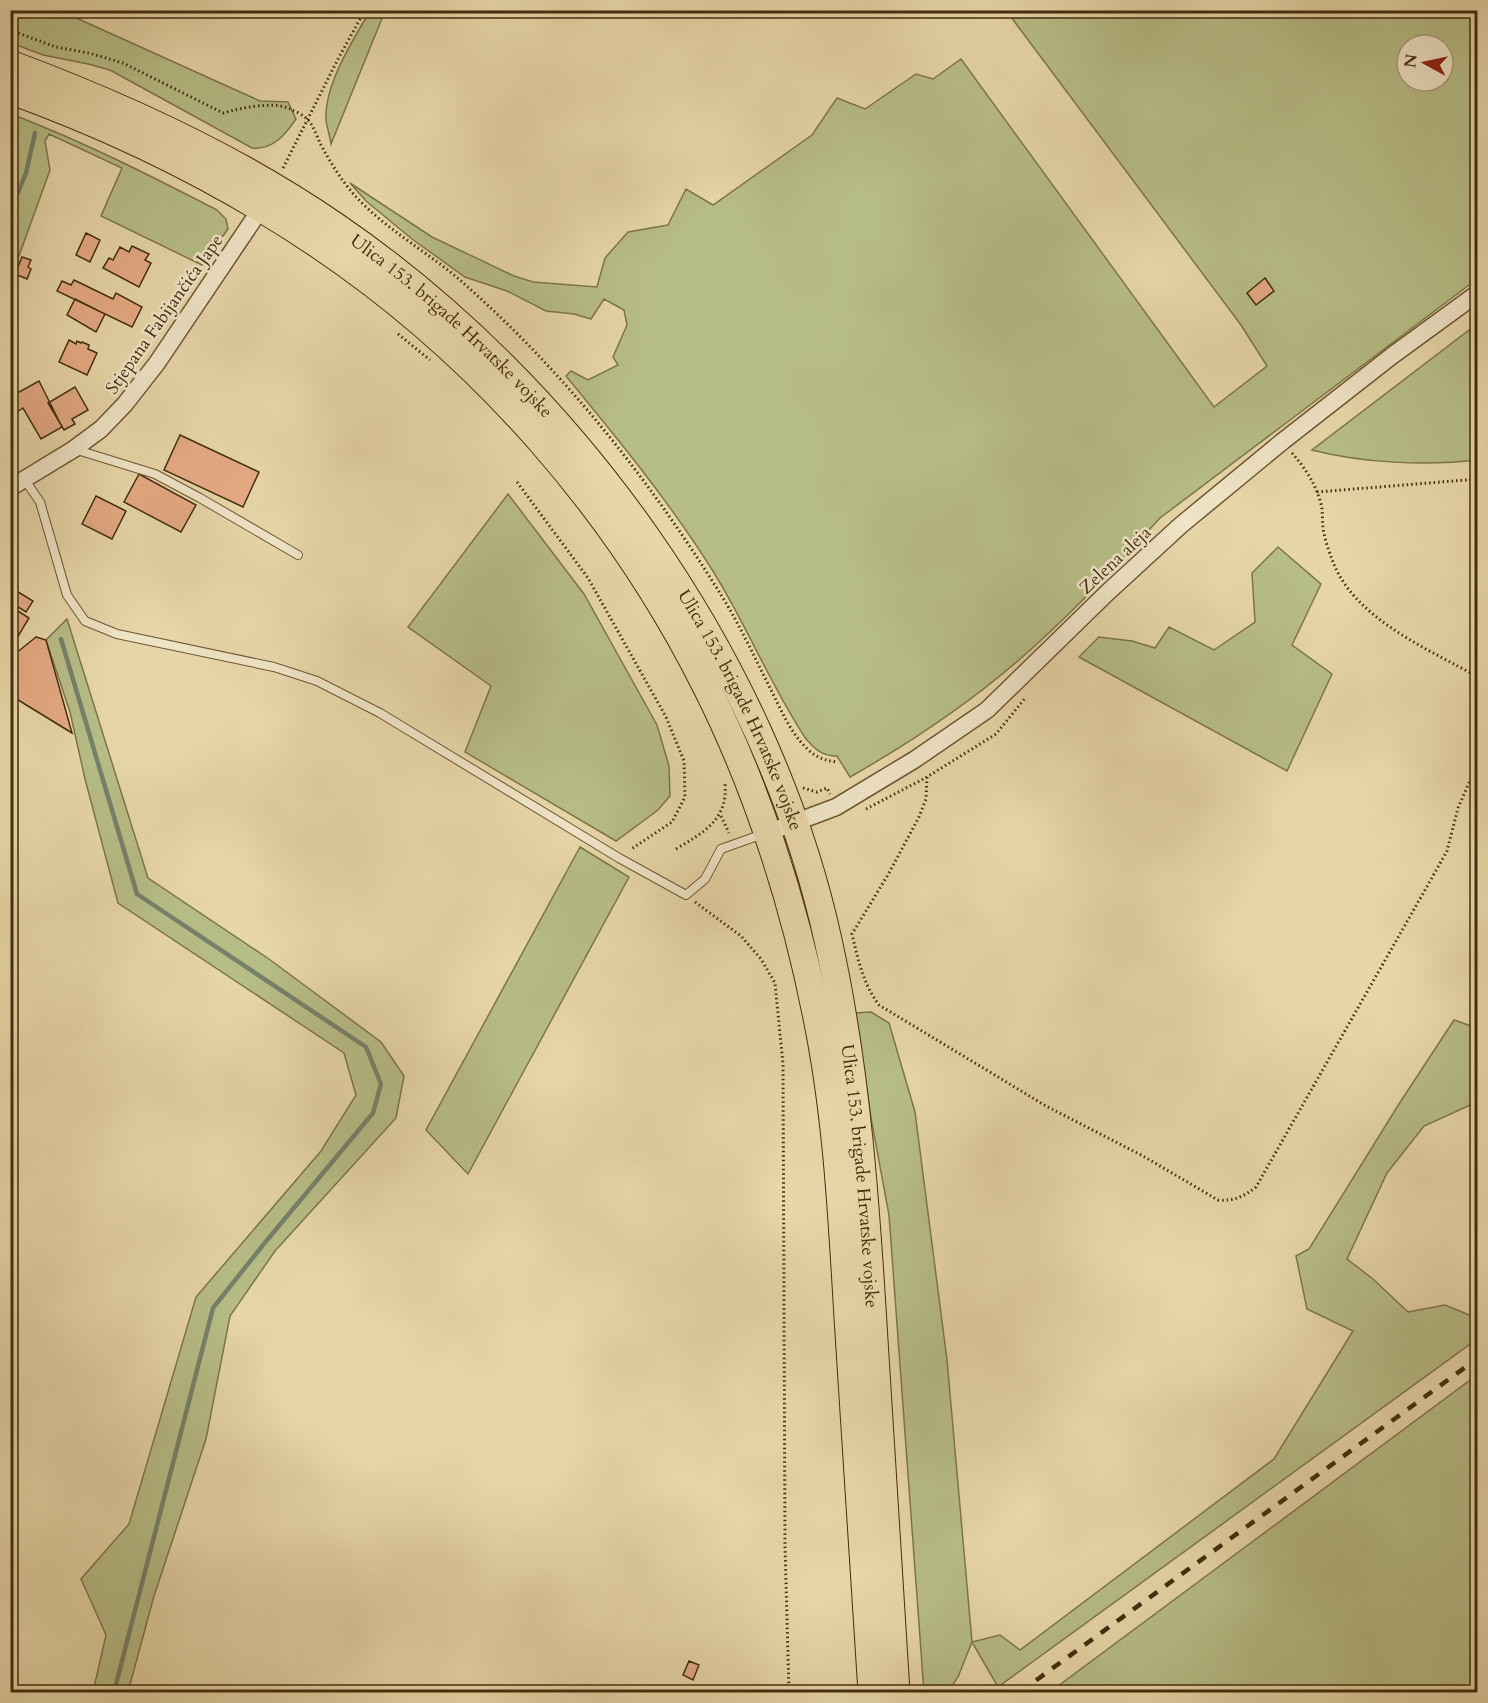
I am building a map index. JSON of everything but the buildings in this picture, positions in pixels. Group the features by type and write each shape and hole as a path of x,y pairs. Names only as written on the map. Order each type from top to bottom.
{"main road":[{"name":"Ulica 153. brigade Hrvatske vojske","path":"10,64 131,113 203,148 268,198 320,245 378,288 433,334 488,384 561,466 610,528 680,636 708,688 728,732 767,833 788,900 816,1011 825,1063 835,1138 844,1247 872,1692"},
{"name":"Ulica 153. brigade Hrvatske vojske","path":"10,90 122,136 195,171 333,225 390,266 506,368 581,451 672,575 730,675 772,763 817,893 829,942 849,1057 859,1134 868,1240 896,1692"}],"street":[{"name":"Stjepana Fabijančića Jape","path":"18,484 101,429 125,404 157,363 268,198"},
{"name":"Zelena aleja","path":"767,833 836,807 914,760 987,710 1108,592 1181,525 1393,355 1478,293"}],"lane":[{"path":"74,449 155,474 298,555"},
{"path":"18,484 40,502 67,595 85,621 117,634 274,667 317,681 380,713 686,896 705,879 721,849 767,833"}],"path":[{"path":"268,198 338,58 365,10"},
{"path":"10,30 56,47 89,53 123,63 224,113 252,106 289,108 308,119"},
{"path":"392,328 426,358 436,362"},
{"path":"1283,441 1312,480 1321,505 1323,530 1334,564 1350,590 1374,616 1478,676"},
{"path":"1317,492 1478,479"},
{"path":"517,482 588,578 666,717 684,761 685,797 672,822 619,858"},
{"path":"927,777 926,799 919,817 852,934 868,991 879,1005 1046,1106 1143,1156 1218,1200 1232,1201 1245,1195 1256,1186 1425,890 1447,850 1458,808 1478,762"},
{"path":"676,849 701,834 721,816 726,792 725,781"},
{"path":"721,816 735,844"},
{"path":"686,896 741,936 760,959 775,983 783,1064 785,1546 789,1692"}],"green space":[{"path":"1020,10 1477,11 1477,279 1160,518 1071,612 995,680 924,731 850,777 837,756 820,752 806,739 781,697 736,610 695,543 642,470 566,376 571,371 588,380 618,365 613,357 627,325 624,310 604,299 591,319 574,314 546,311 507,291 465,277 412,239 366,201 350,183 432,237 514,276 533,282 597,287 605,258 628,232 668,225 686,189 713,205 812,135 837,98 865,109 916,74 933,79 961,59 1214,407 1267,366 1241,325 1011,17"},
{"path":"10,11 61,11 260,101 288,102 296,119 283,136 272,144 252,148 110,70 43,55 11,43"},
{"path":"370,11 385,11 331,144 326,120 330,92 341,63"},
{"path":"11,114 141,171 217,210 226,219 228,229 202,265 101,216 122,168 49,134 45,141 50,170 11,278"},
{"path":"1477,324 1477,460 1437,463 1394,462 1352,458 1312,450"},
{"path":"508,494 584,594 657,725 669,766 670,796 658,810 616,841 465,752 491,686 408,627"},
{"path":"1278,547 1321,584 1292,645 1332,674 1287,771 1079,657 1099,637 1132,641 1155,648 1169,627 1214,650 1255,622 1252,573"},
{"path":"67,619 148,878 269,959 381,1042 404,1076 396,1118 275,1251 230,1316 206,1439 154,1596 128,1692 93,1692 106,1635 81,1579 129,1524 196,1297 321,1151 356,1095 344,1053 118,903 70,712 46,640"},
{"path":"580,847 629,877 468,1174 426,1130"},
{"path":"871,1012 889,1023 915,1112 947,1360 972,1642 958,1677 948,1692 924,1692 889,1215 871,1118 856,1013"},
{"path":"1454,1020 1477,1028 1477,1102 1424,1126 1387,1173 1347,1259 1373,1279 1408,1312 1445,1305 1477,1318 1477,1339 998,1687 972,1642 1000,1635 1020,1650 1274,1459 1353,1331 1307,1309 1296,1256 1309,1249"},
{"path":"1477,1375 1477,1692 1050,1692"}],"waterway":[{"path":"10,212 26,173 35,133"},
{"path":"61,639 137,894 366,1047 381,1084 373,1113 213,1308 114,1692"}],"railway":[{"path":"1020,1692 1478,1358"}]}
